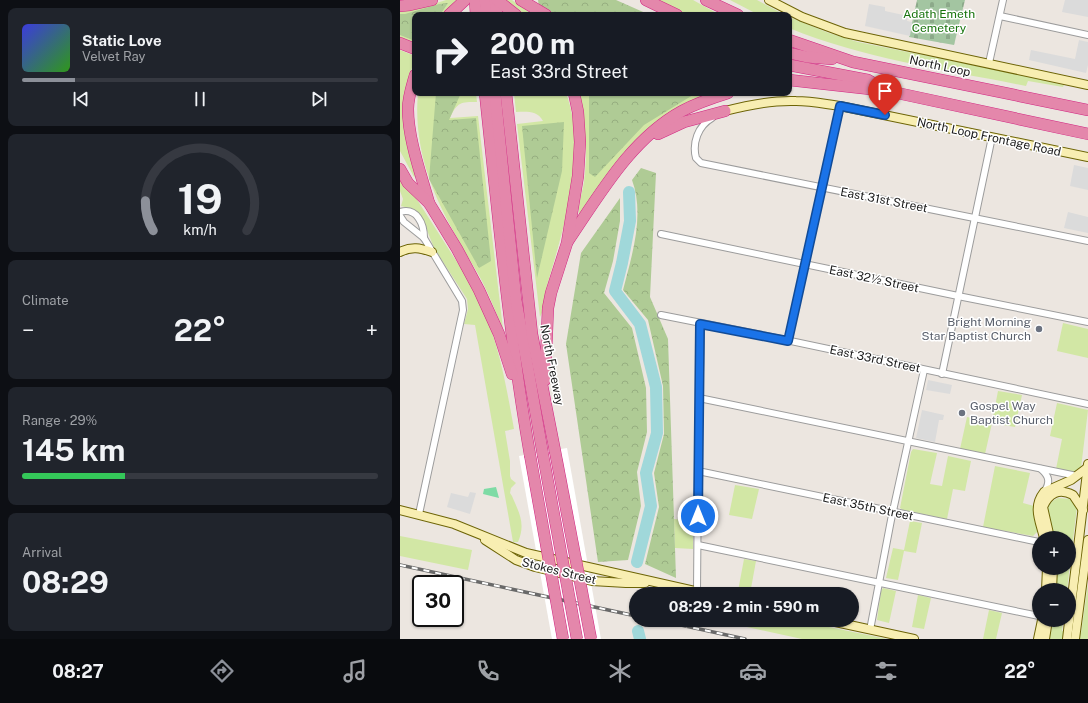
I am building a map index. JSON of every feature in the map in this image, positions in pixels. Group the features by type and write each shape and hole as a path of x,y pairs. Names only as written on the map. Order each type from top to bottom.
{"highway":[{"path":"400,6 432,0"},
{"path":"452,12 465,0"},
{"path":"475,0 476,12"},
{"path":"485,0 486,12"},
{"path":"496,0 497,12"},
{"path":"496,0 512,12"},
{"path":"521,0 541,12"},
{"path":"646,0 670,12"},
{"path":"706,0 716,3 732,12"},
{"name":"North Loop","path":"792,41 853,62 1088,110"},
{"path":"400,43 412,48"},
{"path":"792,54 853,62"},
{"path":"792,66 868,80 888,91"},
{"path":"792,80 888,91 1088,134"},
{"path":"792,84 802,82"},
{"path":"412,84 408,109 411,134 429,203"},
{"name":"North Freeway","path":"487,96 498,117 532,334 591,639"},
{"name":"North Freeway","path":"495,96 516,300 577,639"},
{"name":"North Freeway","path":"505,96 498,117 507,297 521,403 563,639"},
{"path":"544,394 548,308 551,293 567,243 578,176 580,142 578,112 575,96"},
{"path":"567,243 623,162 643,140 681,111 695,104 719,96"},
{"path":"643,140 684,122 725,111"},
{"path":"400,169 408,183 429,203 457,249 479,290 499,334 521,403"}],"main road":[{"path":"769,0 802,17 845,32 1088,85"},
{"name":"North Loop Frontage Road","path":"725,111 754,104 795,100 840,106 1088,157"},
{"path":"400,252 414,248 421,248 432,252"},
{"path":"1071,635 1088,464"},
{"path":"1042,531 1037,504 1044,492 1071,480 1088,468"},
{"path":"1048,531 1043,508 1053,494 1062,491 1073,495 1083,510"},
{"name":"Stokes Street","path":"400,510 454,524 526,553 598,570 627,575 673,587"},
{"name":"Stokes Street","path":"474,532 516,560 535,568 592,581 653,583"},
{"path":"1071,635 1088,540"},
{"path":"857,627 914,639"},
{"path":"1038,639 1041,627"},
{"path":"1044,639 1047,627"}],"street":[{"path":"989,63 1003,0"},
{"path":"1000,16 1088,35"},
{"path":"788,341 840,106"},
{"name":"East 31st Street","path":"725,111 705,122 699,129 695,156 697,160 705,164 1088,241"},
{"path":"942,374 992,137"},
{"path":"400,212 407,210 419,218 424,232 424,238"},
{"path":"400,216 404,222 424,238 462,301 463,310 419,514"},
{"name":"East 32½ Street","path":"661,234 1088,322"},
{"name":"East 33rd Street","path":"661,315 1088,404"},
{"path":"697,587 700,324"},
{"path":"870,630 892,512 924,370"},
{"path":"699,398 1077,476"},
{"path":"1040,468 1048,478 1048,487 1044,492"},
{"name":"East 35th Street","path":"698,471 1032,541"},
{"path":"698,545 1032,615"}],"green space":[{"path":"446,0 458,0 445,12 412,12 412,43 400,38 400,12 421,8"},
{"path":"504,0 512,0 529,12 519,12"},
{"path":"538,0 616,0 643,12 548,12 539,7"},
{"path":"656,0 693,0 715,12 680,12"},
{"path":"730,0 757,0 779,12 753,12"},
{"name":"Adath Emeth Cemetery","path":"917,0 965,0 954,45 909,37"},
{"path":"448,3 442,12 412,12 412,40 400,35 400,14 405,14 439,4"},
{"path":"792,18 829,33 858,42 1022,75 1064,85 1063,87 1028,81 1026,86 906,63 818,39 792,29"},
{"path":"400,50 412,55 412,67 410,75 417,175 414,177 400,151"},
{"path":"418,96 476,96 477,102 460,104 457,106 450,118 478,116 503,329 482,281 440,206 426,170 418,132"},
{"path":"436,96 460,96 449,120 476,118 491,261 479,268 429,179"},
{"path":"514,96 567,96 572,116 575,139 572,188 561,236 547,286 543,310 540,317 517,124 543,121 541,117 534,113 516,112"},
{"path":"578,96 709,96 668,115 579,216 584,182 586,148 582,115"},
{"path":"589,96 691,96 644,125 595,177 589,173"},
{"path":"564,122 562,171 537,278 522,126"},
{"path":"641,168 656,173 650,297 668,339 676,578 645,564 659,507 654,473 664,434 663,386 648,320 623,290 636,235 636,193 632,180"},
{"path":"400,173 473,287 494,339 514,429 505,431 510,461 510,476 516,483 511,488 510,493 521,518 521,529 518,542 513,542 475,325 464,324 468,309 467,299 434,248 423,220 412,209 401,206 403,199 400,191"},
{"path":"620,198 620,221 613,261 604,293 632,328 646,388 647,432 637,472 641,506 628,560 598,562 566,344 581,253"},
{"path":"1063,323 1088,329 1088,358 1057,351"},
{"path":"998,391 1022,395 1015,427 992,423 985,454 960,449 967,417 992,422"},
{"path":"1057,403 1088,410 1081,468 1072,473 1056,469 1062,439 1050,436"},
{"path":"913,449 937,453 930,484 942,486 948,456 971,461 965,491 953,489 947,519 903,510 900,508 911,452"},
{"path":"995,466 1030,473 1023,503 1034,506 1034,512 1039,530 1032,531 1032,536 983,527"},
{"path":"735,485 759,489 752,519 729,515"},
{"path":"496,487 499,498 483,494 484,489"},
{"path":"1058,498 1071,499 1077,507 1074,531 1051,531 1048,510 1052,501"},
{"path":"674,519 693,521 693,549 675,548"},
{"path":"910,521 922,523 916,553 904,551 898,580 886,578 893,548 904,550"},
{"path":"400,536 472,550 468,570 400,556"},
{"path":"744,559 756,561 751,587 739,587"},
{"path":"1056,575 1069,575 1068,583 1055,583"},
{"path":"1088,584 1088,639 1049,639 1052,627 1062,627 1062,631 1081,633"},
{"path":"883,588 896,591 889,623 877,620 881,591"},
{"path":"918,595 931,598 924,629 912,627"},
{"path":"989,610 1002,613 996,639 983,639"},
{"path":"747,627 829,627 887,639 802,639"}],"shaded area":[{"path":"1065,0 1088,0 1088,17 1062,12"},
{"path":"869,4 885,7 885,11 908,16 907,21 912,22 910,36 865,26"},
{"path":"1079,40 1088,42 1088,65 1086,73 1029,60 1031,50 1075,59"},
{"path":"1074,165 1088,168 1088,190 1070,186"},
{"path":"1068,212 1088,217 1088,233 1064,228"},
{"path":"928,380 952,385 950,394 926,390"},
{"path":"922,410 944,415 943,420 939,420 935,442 916,438"},
{"path":"470,492 476,493 470,514 447,507 451,493 468,497"}],"pier":[{"path":"567,448 601,639 552,639 519,456"}],"waterway":[{"path":"629,192 630,221 615,291 640,324 656,387 657,433 646,473 651,506 637,562"},
{"path":"638,631 640,639"}],"railway":[{"path":"400,565 629,614"},
{"path":"690,627 745,639"}],"place":[{"name":"Bright Morning Star Baptist Church","path":"1039,329"},
{"name":"Gospel Way Baptist Church","path":"962,413"}],"route":[{"path":"698,516 700,324 788,341 840,106 885,115"}]}
